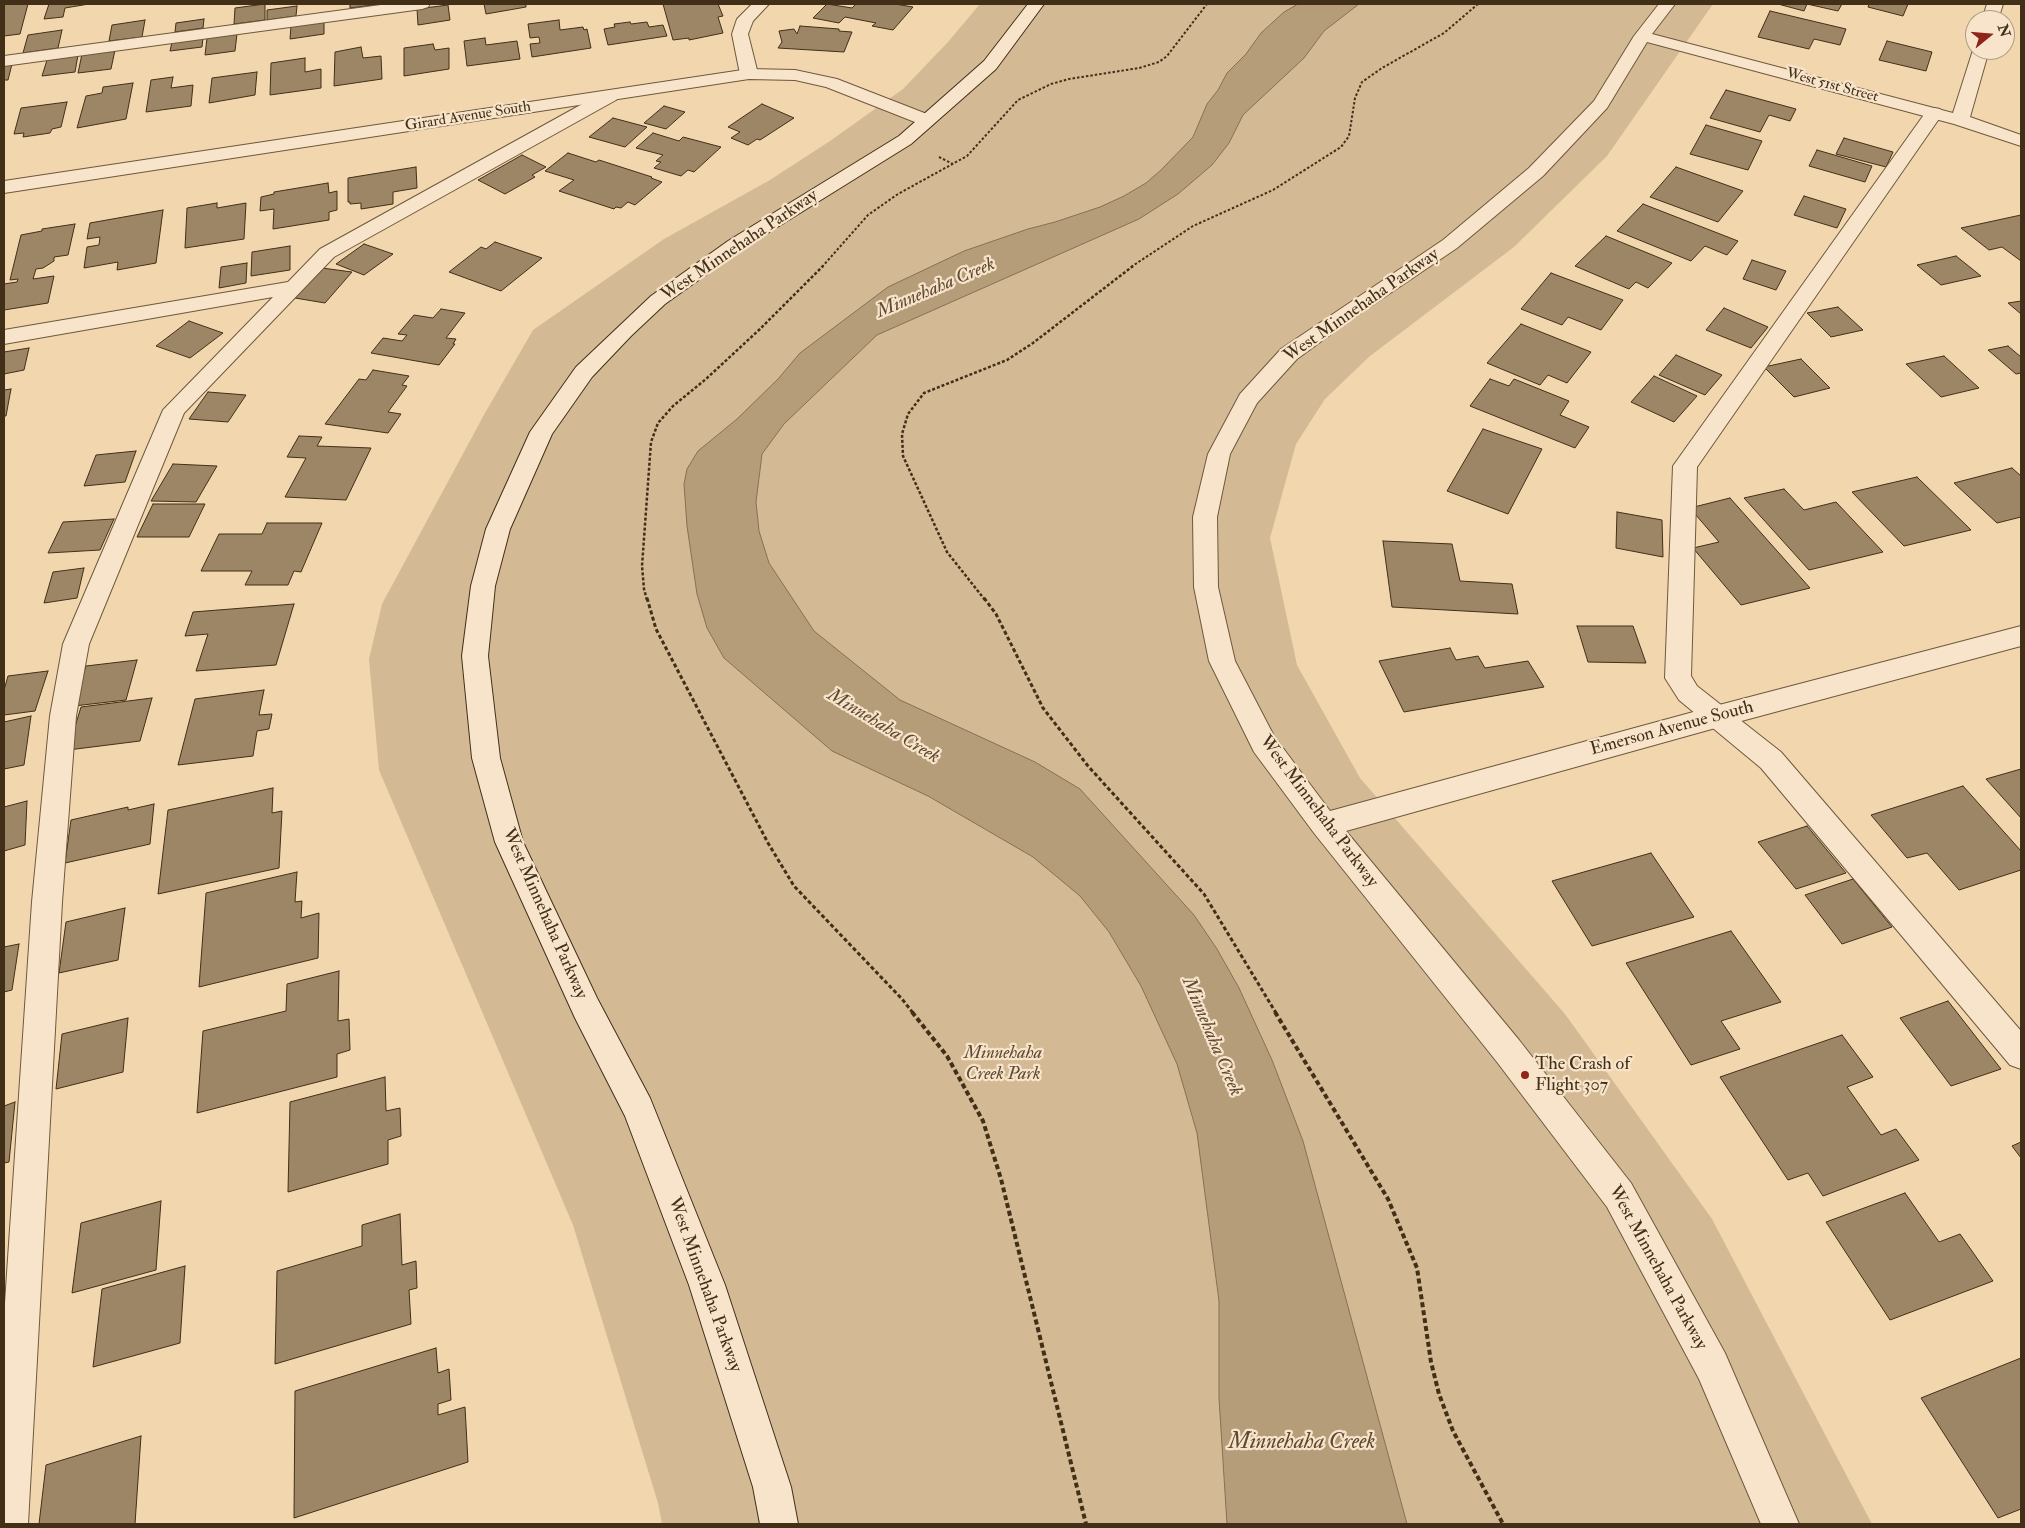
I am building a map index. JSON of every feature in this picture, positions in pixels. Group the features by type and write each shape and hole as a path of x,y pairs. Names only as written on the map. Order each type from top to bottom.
{"street":[{"path":"4,61 422,4"},
{"path":"749,74 740,34 745,19 761,4"},
{"name":"West Minnehaha Parkway","path":"780,1524 772,1487 707,1284 638,1109 586,1008 509,842 486,758 475,656 483,586 498,529 541,432 584,372 658,300 735,245 905,140 990,64 1036,4"},
{"name":"West Minnehaha Parkway","path":"1666,4 1642,36 1601,104 1536,172 1450,244 1289,354 1248,399 1219,454 1205,517 1206,587 1222,661 1264,744 1324,825 1508,1051 1620,1195 1712,1366 1780,1524"},
{"name":"West 51st Street","path":"1642,36 1960,120 2021,140"},
{"path":"1960,120 1978,60"},
{"name":"Girard Avenue South","path":"4,187 749,74 795,75 831,83 926,120"},
{"path":"9,1524 48,902 63,716 76,644 174,410 327,253 610,96"},
{"path":"1934,113 1685,466 1678,678 1688,693 1771,760 2019,1049"},
{"path":"4,337 292,287"},
{"name":"Emerson Avenue South","path":"1324,825 1718,716 2021,636"}],"path":[{"path":"1086,1524 1001,1179 983,1121 947,1056 902,999 794,886 768,843 656,629 644,589 642,566 651,442 658,423 673,406 706,379 760,329 827,262 868,215 898,194 967,156 1003,115 1028,94 1051,84 1070,79 1139,68 1159,62 1167,56 1207,4"}],"green space":[{"name":"Minnehaha Creek Park","path":"980,4 1713,4 1607,156 1514,247 1370,356 1325,399 1296,444 1270,538 1297,665 1360,778 1565,1014 1712,1219 1872,1524 662,1524 658,1503 573,1225 379,770 369,659 382,604 485,413 533,330 664,239 770,180 830,141 903,89 948,42"}],"water":[{"name":"Minnehaha Creek","path":"1298,4 1359,4 1324,31 1304,58 1243,115 1229,143 1212,165 1178,194 1139,219 877,335 784,424 762,454 756,502 759,531 769,563 814,631 900,700 1035,762 1080,789 1194,915 1217,949 1239,988 1272,1060 1303,1141 1407,1524 1227,1524 1219,1398 1219,1301 1197,1133 1177,1064 1141,986 1109,932 1080,896 1033,857 928,796 832,751 724,658 707,628 697,594 687,526 684,484 687,469 698,451 737,419 778,379 800,353 888,287 964,251 1100,207 1146,183 1193,137 1207,104 1218,90 1227,73 1246,54 1261,33 1284,12"}],"building":[{"path":"4,4 28,4 20,34 4,36"},
{"path":"49,4 89,4 65,8 63,17 44,19"},
{"path":"265,4 265,20 234,24 235,8"},
{"path":"350,4 381,4 350,8"},
{"path":"484,4 526,4 526,7 486,14"},
{"path":"663,4 718,4 723,16 718,17 723,33 689,40 689,38 673,40"},
{"path":"827,4 852,8 856,4 895,4 913,7 893,30 872,26 876,23 845,17 839,23 813,18"},
{"path":"1778,4 1807,4 1804,11"},
{"path":"1807,4 1842,4 1838,11"},
{"path":"1869,4 1908,4 1903,16 1868,7"},
{"path":"448,5 450,20 418,25 417,9"},
{"path":"297,6 296,16 267,20 267,10"},
{"path":"1770,11 1846,29 1840,45 1814,39 1809,49 1758,37"},
{"path":"204,19 203,28 175,32 176,23"},
{"path":"145,20 142,37 109,41 112,25"},
{"path":"559,20 560,30 583,27 584,30 587,29 591,48 532,57 530,44 540,43 539,37 530,38 528,24"},
{"path":"324,22 324,34 290,39 291,26"},
{"path":"630,22 631,24 647,22 649,27 663,25 667,36 608,45 604,29 615,27 614,24"},
{"path":"800,26 852,32 844,52 778,48 782,42 779,31 794,29 797,34"},
{"path":"62,30 58,48 23,53 28,35"},
{"path":"237,34 235,51 205,55 207,38"},
{"path":"203,38 202,47 170,51 172,42"},
{"path":"485,38 486,45 517,41 520,59 467,66 464,41"},
{"path":"1887,41 1932,52 1926,71 1879,60"},
{"path":"433,44 435,50 449,48 449,69 404,76 404,48"},
{"path":"361,47 363,58 381,56 382,79 334,86 335,52"},
{"path":"115,50 111,69 78,73 82,54"},
{"path":"78,55 75,72 42,76 47,60"},
{"path":"305,58 305,72 321,69 321,88 270,95 271,63"},
{"path":"12,64 8,80 4,80 4,65"},
{"path":"257,72 255,95 209,103 212,78"},
{"path":"173,77 171,88 193,85 191,106 146,112 151,80"},
{"path":"133,83 126,119 77,128 86,96 102,93 103,87"},
{"path":"1726,90 1796,109 1790,121 1769,115 1760,132 1710,118"},
{"path":"67,102 61,127 52,129 50,133 23,137 24,133 14,134 21,108"},
{"path":"762,104 794,118 760,140 757,139 748,145 731,138 740,132 728,127"},
{"path":"664,106 685,112 666,129 644,123"},
{"path":"613,118 647,127 625,147 589,137"},
{"path":"1706,125 1762,141 1748,170 1690,154"},
{"path":"653,133 679,141 683,137 721,147 694,172 688,170 681,176 654,168 661,162 656,161 663,155 636,148"},
{"path":"1844,138 1893,152 1886,167 1836,154"},
{"path":"1817,150 1872,166 1865,182 1809,166"},
{"path":"568,153 596,162 599,160 662,182 635,205 628,202 621,208 616,207 614,209 559,191 574,180 545,171"},
{"path":"522,155 546,167 532,175 535,177 505,194 478,180"},
{"path":"416,167 417,188 393,192 393,204 361,209 361,203 350,204 348,202 348,178"},
{"path":"1676,167 1743,191 1718,222 1650,197"},
{"path":"328,183 329,193 337,191 337,210 329,212 329,220 273,229 274,209 260,211 261,197 274,194 274,192"},
{"path":"1804,196 1846,209 1837,228 1794,215"},
{"path":"217,203 217,208 246,203 244,239 185,248 187,208"},
{"path":"1643,204 1738,241 1727,255 1705,246 1691,261 1617,231"},
{"path":"163,210 156,263 117,270 118,262 84,268 87,247 99,245 100,237 87,239 90,223"},
{"path":"2021,215 2021,261 2002,247 1989,250 1961,228"},
{"path":"75,224 68,255 54,257 54,261 43,268 36,269 33,279 54,276 48,303 4,310 4,284 17,282 18,279 10,280 21,235 42,231 42,229"},
{"path":"1606,236 1672,263 1648,288 1636,282 1629,289 1575,266"},
{"path":"495,242 542,258 501,291 449,272 481,247 486,249"},
{"path":"364,244 393,254 364,275 336,264"},
{"path":"290,246 290,270 251,276 252,252"},
{"path":"1956,256 1981,276 1941,285 1917,265"},
{"path":"1752,260 1786,271 1776,290 1743,279"},
{"path":"247,263 246,283 219,288 221,267"},
{"path":"322,268 352,272 325,303 295,298"},
{"path":"1551,273 1623,300 1601,330 1568,317 1562,325 1521,309"},
{"path":"2021,301 2021,314 2008,303"},
{"path":"1838,307 1863,330 1831,337 1807,313"},
{"path":"1724,308 1768,327 1751,348 1706,330"},
{"path":"441,309 465,313 446,338 456,339 453,344 455,344 439,365 371,353 383,338 402,341 407,335 398,334 414,315 433,318"},
{"path":"189,321 223,333 190,358 156,346"},
{"path":"1521,324 1591,352 1567,383 1548,375 1540,385 1487,363"},
{"path":"2008,346 2021,357 2021,373 2016,374 1988,350"},
{"path":"29,348 24,370 4,374 4,352"},
{"path":"1676,355 1722,375 1705,395 1659,375"},
{"path":"1944,356 1979,388 1941,397 1906,364"},
{"path":"1801,359 1830,388 1794,397 1764,367"},
{"path":"373,370 409,376 402,385 407,386 388,412 401,414 388,433 325,424 359,379 366,380"},
{"path":"1654,376 1697,396 1674,422 1631,402"},
{"path":"1490,379 1509,386 1514,379 1569,401 1560,415 1589,427 1575,448 1470,406"},
{"path":"11,389 6,416 4,416 4,390"},
{"path":"208,392 246,395 228,422 189,419"},
{"path":"1483,429 1542,449 1508,514 1447,491"},
{"path":"299,436 322,437 317,446 371,448 346,500 285,497 306,458 287,457"},
{"path":"136,451 125,482 84,486 96,455"},
{"path":"173,464 217,466 196,502 151,501"},
{"path":"2012,468 2021,476 2021,517 1997,523 1954,483"},
{"path":"1917,477 1971,530 1904,546 1852,492"},
{"path":"1784,489 1804,510 1836,502 1883,552 1809,570 1744,498"},
{"path":"1730,498 1810,588 1741,605 1693,548 1719,542 1690,508"},
{"path":"153,504 205,504 189,537 137,537"},
{"path":"1617,512 1662,520 1663,557 1616,548"},
{"path":"114,519 100,550 48,553 63,522"},
{"path":"267,523 322,523 301,572 294,571 288,585 245,585 252,571 201,571 219,534 262,534"},
{"path":"1383,541 1452,544 1460,581 1512,584 1518,614 1392,607"},
{"path":"84,568 77,598 44,603 53,572"},
{"path":"294,604 276,665 196,671 208,634 185,636 193,612"},
{"path":"1577,626 1633,626 1646,663 1588,662"},
{"path":"1450,648 1456,660 1478,656 1485,668 1528,661 1544,687 1404,712 1379,661"},
{"path":"137,660 126,700 74,706 86,666"},
{"path":"48,671 35,711 4,715 4,690 8,676"},
{"path":"264,690 259,715 272,714 269,729 257,731 253,756 178,765 195,699"},
{"path":"152,698 140,741 68,750 81,707"},
{"path":"31,716 24,765 4,769 4,722"},
{"path":"2021,769 2021,818 1986,779"},
{"path":"1963,786 2021,851 2021,870 1959,890 1927,853 1907,858 1871,815"},
{"path":"273,788 272,813 282,811 279,868 158,894 168,810"},
{"path":"27,801 25,845 4,851 4,807"},
{"path":"154,804 150,844 65,863 71,820 128,807 128,810"},
{"path":"1807,826 1846,873 1796,889 1758,842"},
{"path":"1651,853 1694,917 1592,946 1552,881"},
{"path":"297,872 295,902 302,901 301,918 319,913 318,958 199,987 206,893"},
{"path":"1853,879 1892,927 1842,944 1805,895"},
{"path":"125,908 118,960 59,973 66,922"},
{"path":"1731,931 1781,1002 1721,1021 1740,1049 1691,1065 1626,963"},
{"path":"19,944 12,990 4,992 4,947"},
{"path":"339,971 338,1021 349,1019 350,1050 337,1054 337,1077 197,1113 203,1031 286,1011 287,984"},
{"path":"1948,1001 2001,1069 1951,1086 1900,1018"},
{"path":"128,1018 123,1072 56,1089 62,1034"},
{"path":"1842,1035 1873,1077 1847,1087 1881,1135 1896,1129 1919,1160 1823,1196 1808,1173 1788,1180 1720,1077"},
{"path":"385,1077 386,1111 400,1108 401,1136 388,1140 388,1164 288,1192 290,1102"},
{"path":"15,1102 9,1162 4,1163 4,1106"},
{"path":"2021,1142 2021,1158 2012,1146"},
{"path":"1905,1193 1939,1242 1960,1234 1993,1281 1890,1320 1826,1222"},
{"path":"161,1201 156,1270 72,1293 81,1223"},
{"path":"400,1214 402,1265 416,1261 417,1288 409,1290 411,1324 275,1364 277,1271 362,1246 362,1225"},
{"path":"185,1266 180,1343 93,1367 102,1289"},
{"path":"436,1348 438,1373 449,1369 451,1400 438,1404 438,1415 465,1407 468,1462 294,1518 295,1391"},
{"path":"2021,1358 2021,1509 1998,1518 1921,1398"},
{"path":"141,1436 135,1524 39,1524 46,1465"}],"place":[{"name":"The Crash of Flight 307","path":"1525,1075"}]}
